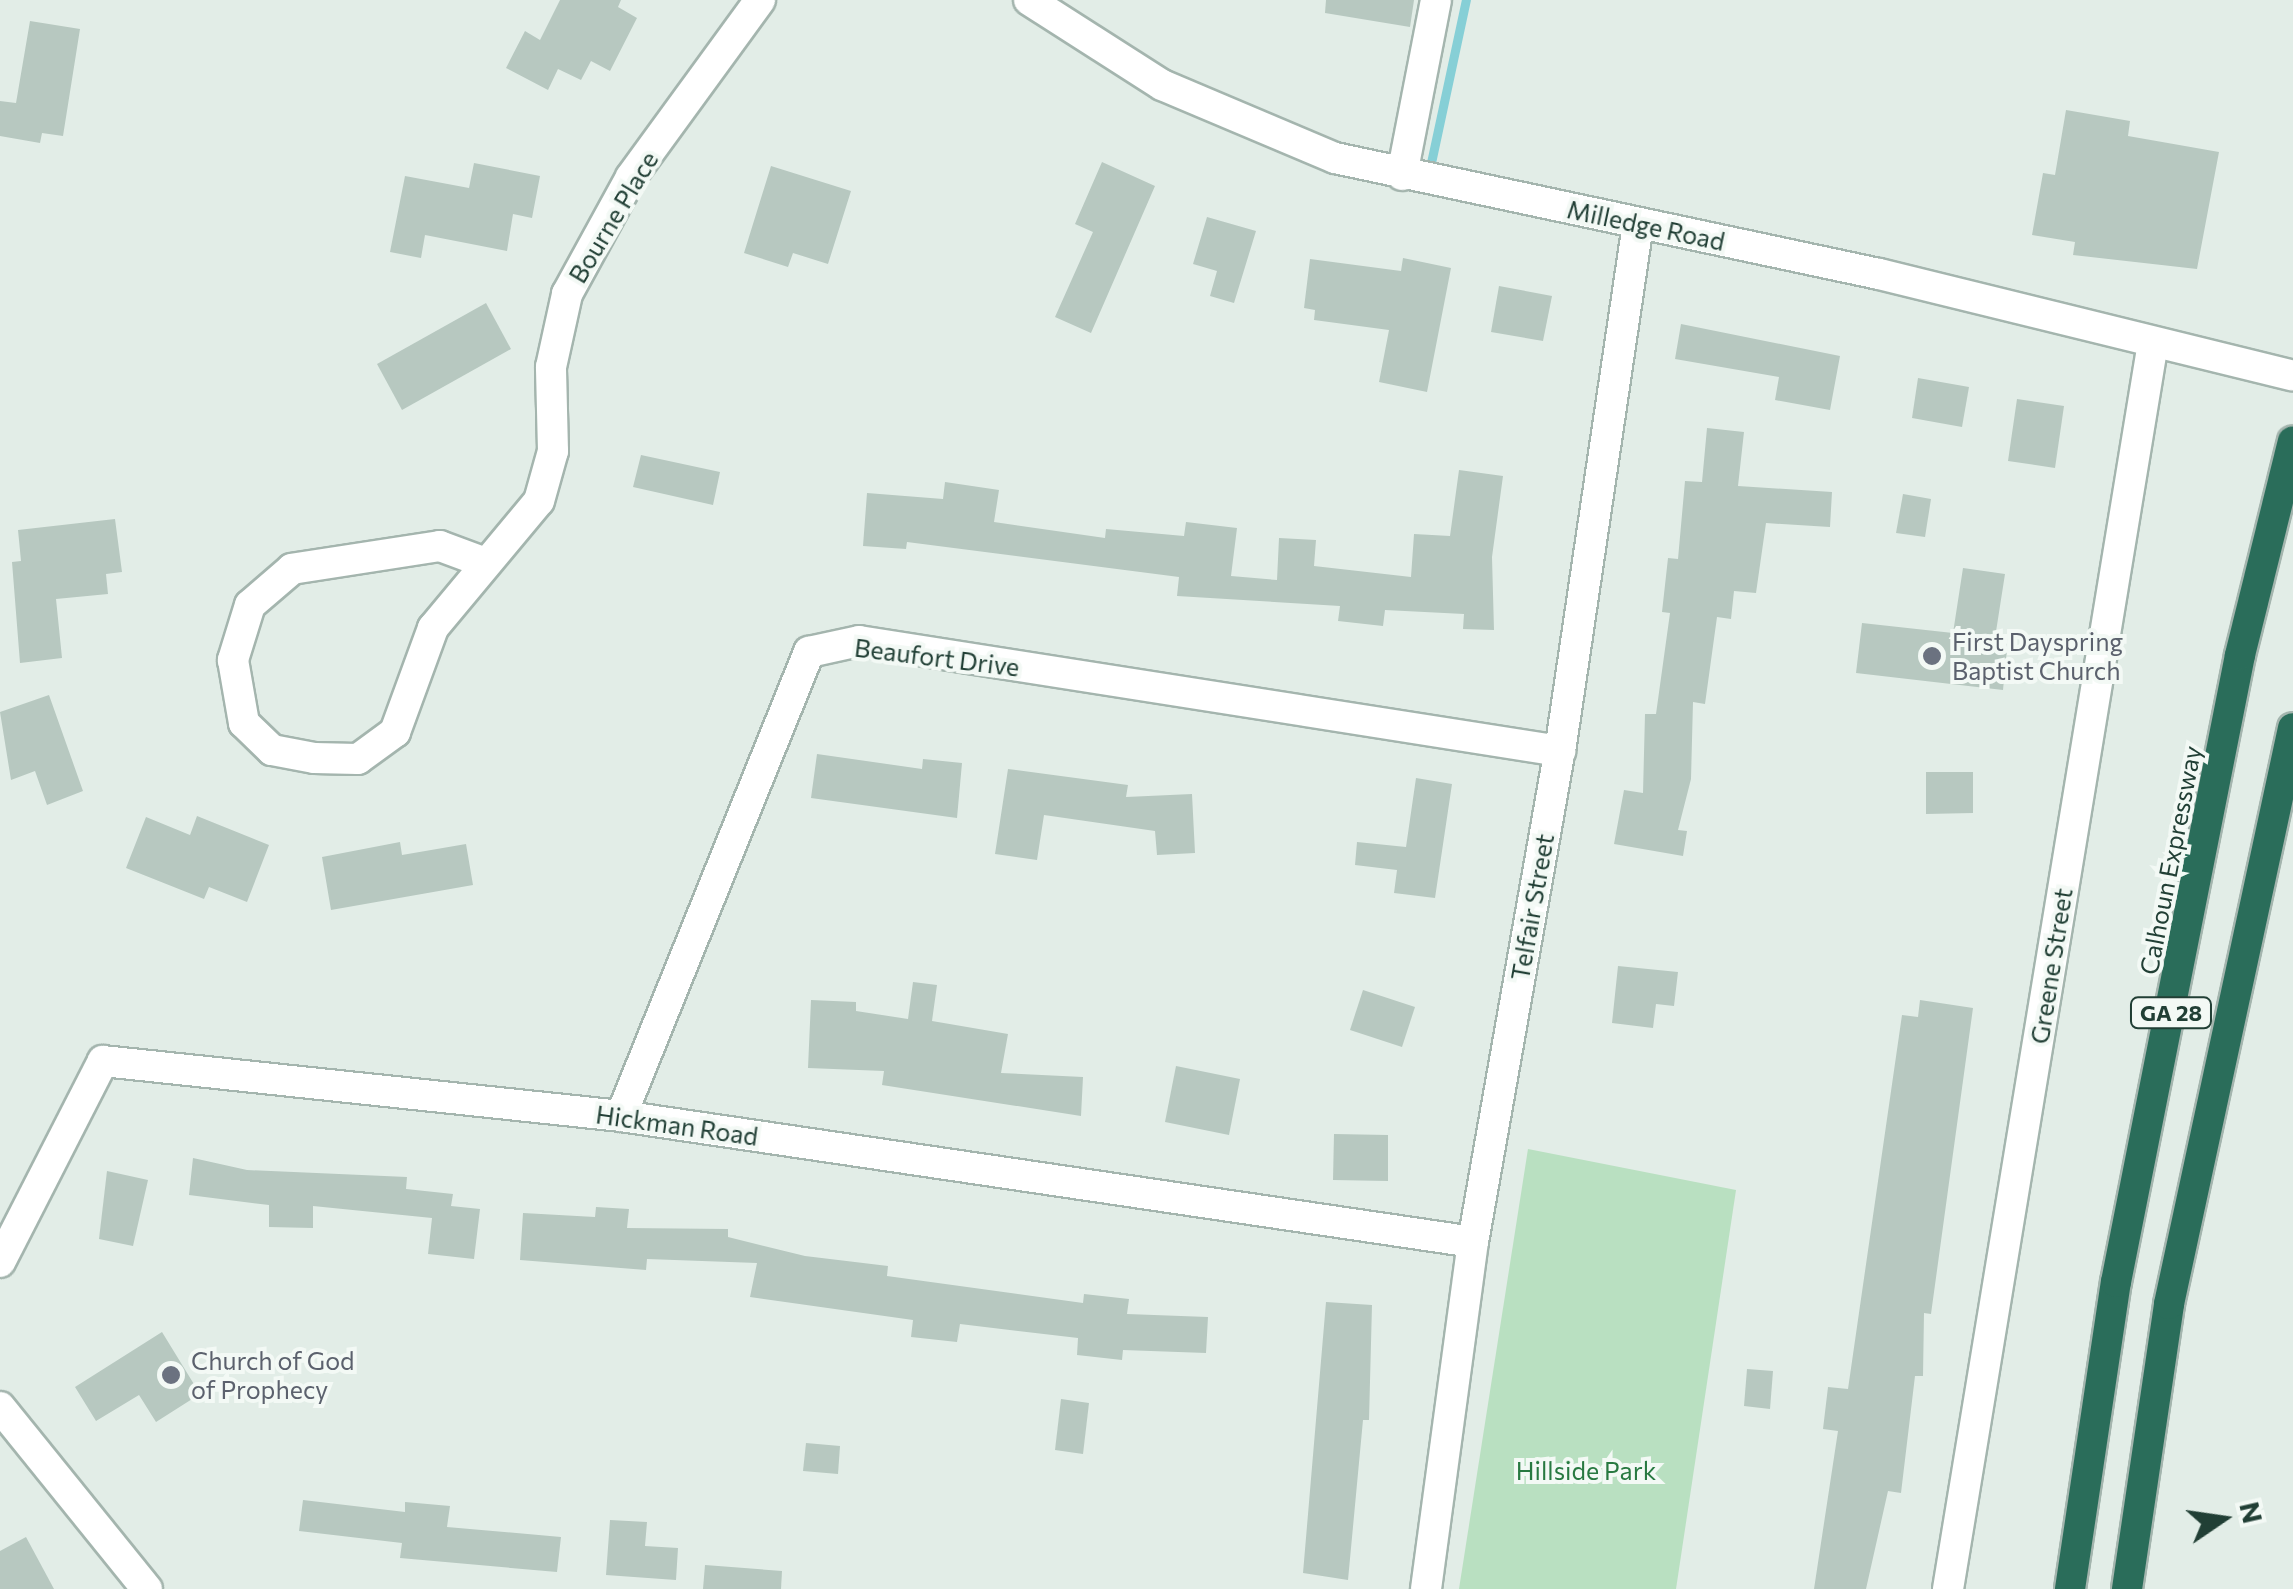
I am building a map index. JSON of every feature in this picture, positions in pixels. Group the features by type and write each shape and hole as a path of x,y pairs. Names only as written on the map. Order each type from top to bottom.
{"highway":[{"name":"Calhoun Expressway","path":"2070,1589 2116,1282 2240,655 2293,442"},
{"name":"GA 28","path":"2127,1589 2169,1304 2293,728"}],"street":[{"name":"Bourne Place","path":"483,562 440,546 292,569 250,605 244,623 233,660 244,723 272,750 358,759 396,732 433,628 483,562 538,502 553,451 551,367 567,294 631,176 760,0"},
{"name":"Milledge Road","path":"1029,0 1162,85 1336,158 2293,376"},
{"path":"1402,175 1436,0"},
{"name":"Telfair Street","path":"1426,1589 1473,1242 1560,750 1638,224"},
{"name":"Greene Street","path":"1948,1589 2153,343"},
{"name":"Beaufort Drive","path":"621,1116 809,652 858,641 1560,750"},
{"name":"Hickman Road","path":"0,1262 103,1061 621,1116 1473,1242"},
{"path":"0,1407 147,1589"}],"green space":[{"name":"Hillside Park","path":"1528,1149 1736,1190 1676,1589 1459,1589"}],"building":[{"path":"560,0 621,0 618,7 637,18 610,71 591,61 581,80 558,69 548,90 506,68 525,31 540,40"},
{"path":"1326,0 1414,0 1410,27 1325,13"},
{"path":"30,21 80,29 63,136 42,133 40,143 0,136 0,101 16,103"},
{"path":"2066,110 2130,121 2128,136 2219,152 2197,269 2073,255 2075,242 2032,235 2043,173 2055,175"},
{"path":"1102,162 1155,186 1091,333 1055,317 1093,232 1075,224"},
{"path":"474,163 540,176 532,218 513,214 507,251 425,235 421,258 390,252 405,176 469,188"},
{"path":"771,166 851,191 828,264 793,253 788,267 744,253"},
{"path":"1207,217 1256,231 1234,303 1210,296 1217,271 1193,264"},
{"path":"1403,258 1451,268 1427,392 1379,382 1389,330 1314,320 1315,310 1304,308 1310,259 1401,271"},
{"path":"1499,286 1552,296 1543,341 1491,332"},
{"path":"486,303 511,349 402,410 377,364"},
{"path":"1681,324 1840,356 1830,410 1775,400 1779,377 1675,359"},
{"path":"1918,378 1969,387 1962,427 1912,418"},
{"path":"2017,399 2064,406 2055,468 2008,461"},
{"path":"1707,428 1744,432 1738,486 1832,492 1830,527 1766,523 1756,593 1734,591 1731,619 1717,617 1705,704 1693,702 1691,779 1678,830 1687,831 1683,856 1614,844 1624,790 1643,793 1645,714 1656,714 1670,613 1662,612 1668,558 1678,559 1685,481 1702,482"},
{"path":"641,455 720,472 713,505 633,487"},
{"path":"1459,470 1503,476 1492,557 1494,630 1463,629 1464,614 1385,610 1383,626 1338,621 1340,606 1177,596 1179,577 907,542 906,549 863,546 867,493 943,499 945,482 999,490 994,522 1105,538 1106,529 1184,536 1186,522 1237,528 1231,576 1277,580 1279,538 1316,540 1314,566 1411,577 1414,534 1450,536"},
{"path":"1903,494 1931,499 1925,537 1896,533"},
{"path":"115,519 122,572 106,574 108,594 56,599 62,658 20,663 12,562 21,561 18,530"},
{"name":"First Dayspring Baptist Church","path":"1963,568 2005,574 1995,638 2008,639 2003,690 1856,673 1862,623 1953,633"},
{"path":"49,695 83,791 47,805 35,771 11,780 0,712"},
{"path":"817,754 922,769 923,759 962,763 957,818 811,798"},
{"path":"1008,769 1128,785 1126,797 1192,794 1195,853 1157,855 1155,831 1044,815 1037,860 995,854"},
{"path":"1926,772 1973,772 1973,813 1926,814"},
{"path":"1416,778 1452,784 1435,898 1394,893 1397,870 1355,865 1357,842 1406,847"},
{"path":"197,816 269,845 247,902 209,887 204,899 126,868 146,817 190,835"},
{"path":"400,842 402,855 466,844 473,885 331,910 322,857"},
{"path":"1618,966 1678,972 1674,1006 1656,1004 1653,1028 1612,1023"},
{"path":"913,982 937,985 932,1021 1008,1034 1001,1073 1083,1077 1081,1116 882,1085 884,1071 808,1068 811,1000 856,1002 856,1011 908,1019"},
{"path":"1363,990 1415,1007 1402,1047 1350,1030"},
{"path":"1920,1000 1973,1008 1931,1314 1924,1313 1923,1376 1915,1376 1901,1493 1888,1491 1866,1589 1814,1589 1838,1431 1823,1429 1828,1387 1848,1389 1902,1015 1918,1017"},
{"path":"1176,1066 1240,1079 1229,1135 1165,1122"},
{"path":"1334,1134 1388,1135 1388,1181 1333,1180"},
{"path":"193,1158 247,1170 407,1177 406,1189 453,1194 451,1206 480,1209 474,1259 428,1254 432,1218 313,1206 313,1228 269,1227 269,1205 189,1195"},
{"path":"107,1171 148,1180 133,1246 99,1239"},
{"path":"596,1207 629,1209 627,1228 728,1229 728,1237 805,1256 888,1266 887,1276 1083,1303 1084,1294 1129,1299 1127,1314 1208,1317 1206,1353 1123,1350 1122,1360 1077,1355 1078,1338 960,1324 957,1342 911,1337 913,1320 750,1297 757,1263 647,1259 646,1270 520,1260 523,1213 595,1217"},
{"path":"1326,1302 1372,1305 1369,1420 1363,1420 1348,1580 1303,1573"},
{"path":"162,1332 200,1394 156,1422 139,1395 96,1421 75,1387"},
{"path":"1747,1369 1773,1371 1770,1409 1744,1406"},
{"path":"1061,1399 1089,1403 1083,1454 1055,1450"},
{"path":"806,1443 840,1446 838,1474 803,1471"},
{"path":"303,1500 405,1512 405,1502 450,1506 447,1527 561,1537 557,1572 400,1558 402,1543 299,1531"},
{"path":"610,1520 647,1522 645,1546 678,1548 676,1580 606,1575"},
{"path":"26,1537 54,1589 0,1589 0,1551"},
{"path":"705,1565 782,1571 781,1589 703,1589"}],"waterway":[{"path":"1429,172 1466,0"}],"place":[{"name":"First Dayspring Baptist Church","path":"1932,656"},
{"name":"Church of God of Prophecy","path":"171,1375"}]}
